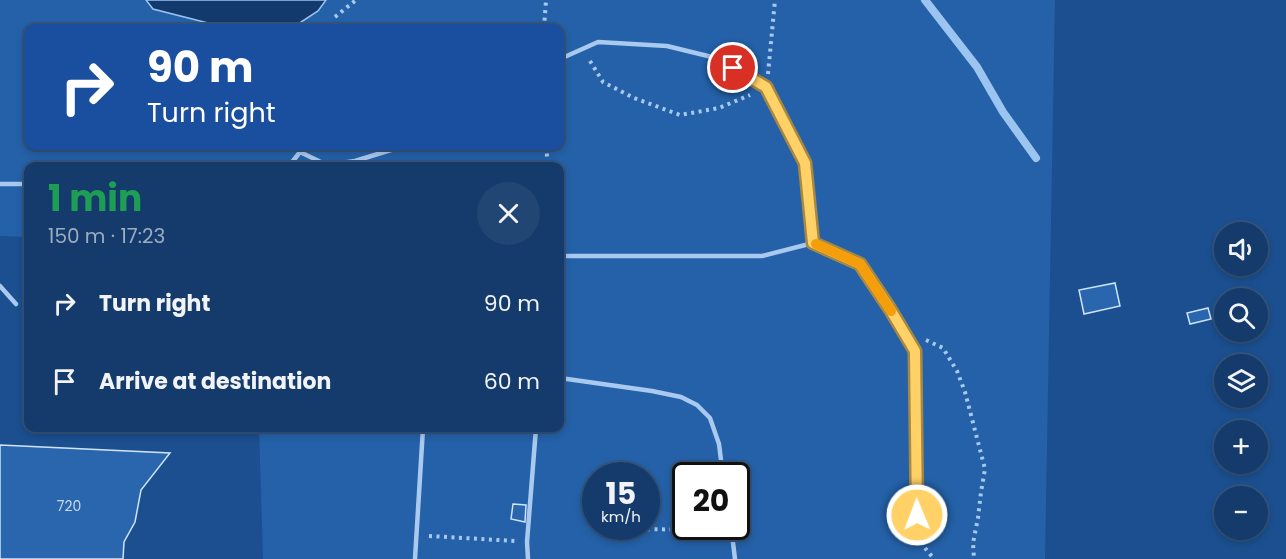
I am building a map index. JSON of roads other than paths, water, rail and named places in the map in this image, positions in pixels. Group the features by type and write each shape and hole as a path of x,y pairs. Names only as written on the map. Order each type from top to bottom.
{"lane":[{"path":"564,57 598,42 667,46 716,58 766,87 805,163 813,243"},
{"path":"348,162 391,150"},
{"path":"292,162 300,152 321,162"},
{"path":"0,184 24,184"},
{"path":"564,256 762,256 813,243 860,264 915,351 917,538"},
{"path":"0,286 16,304"},
{"path":"564,379 671,395 698,405 710,418 719,444 721,462"},
{"path":"415,559 423,432"},
{"path":"528,559 527,542 536,432"},
{"path":"733,540 735,559"}],"waterway":[{"path":"925,0 977,67 1003,112 1036,158"}]}
